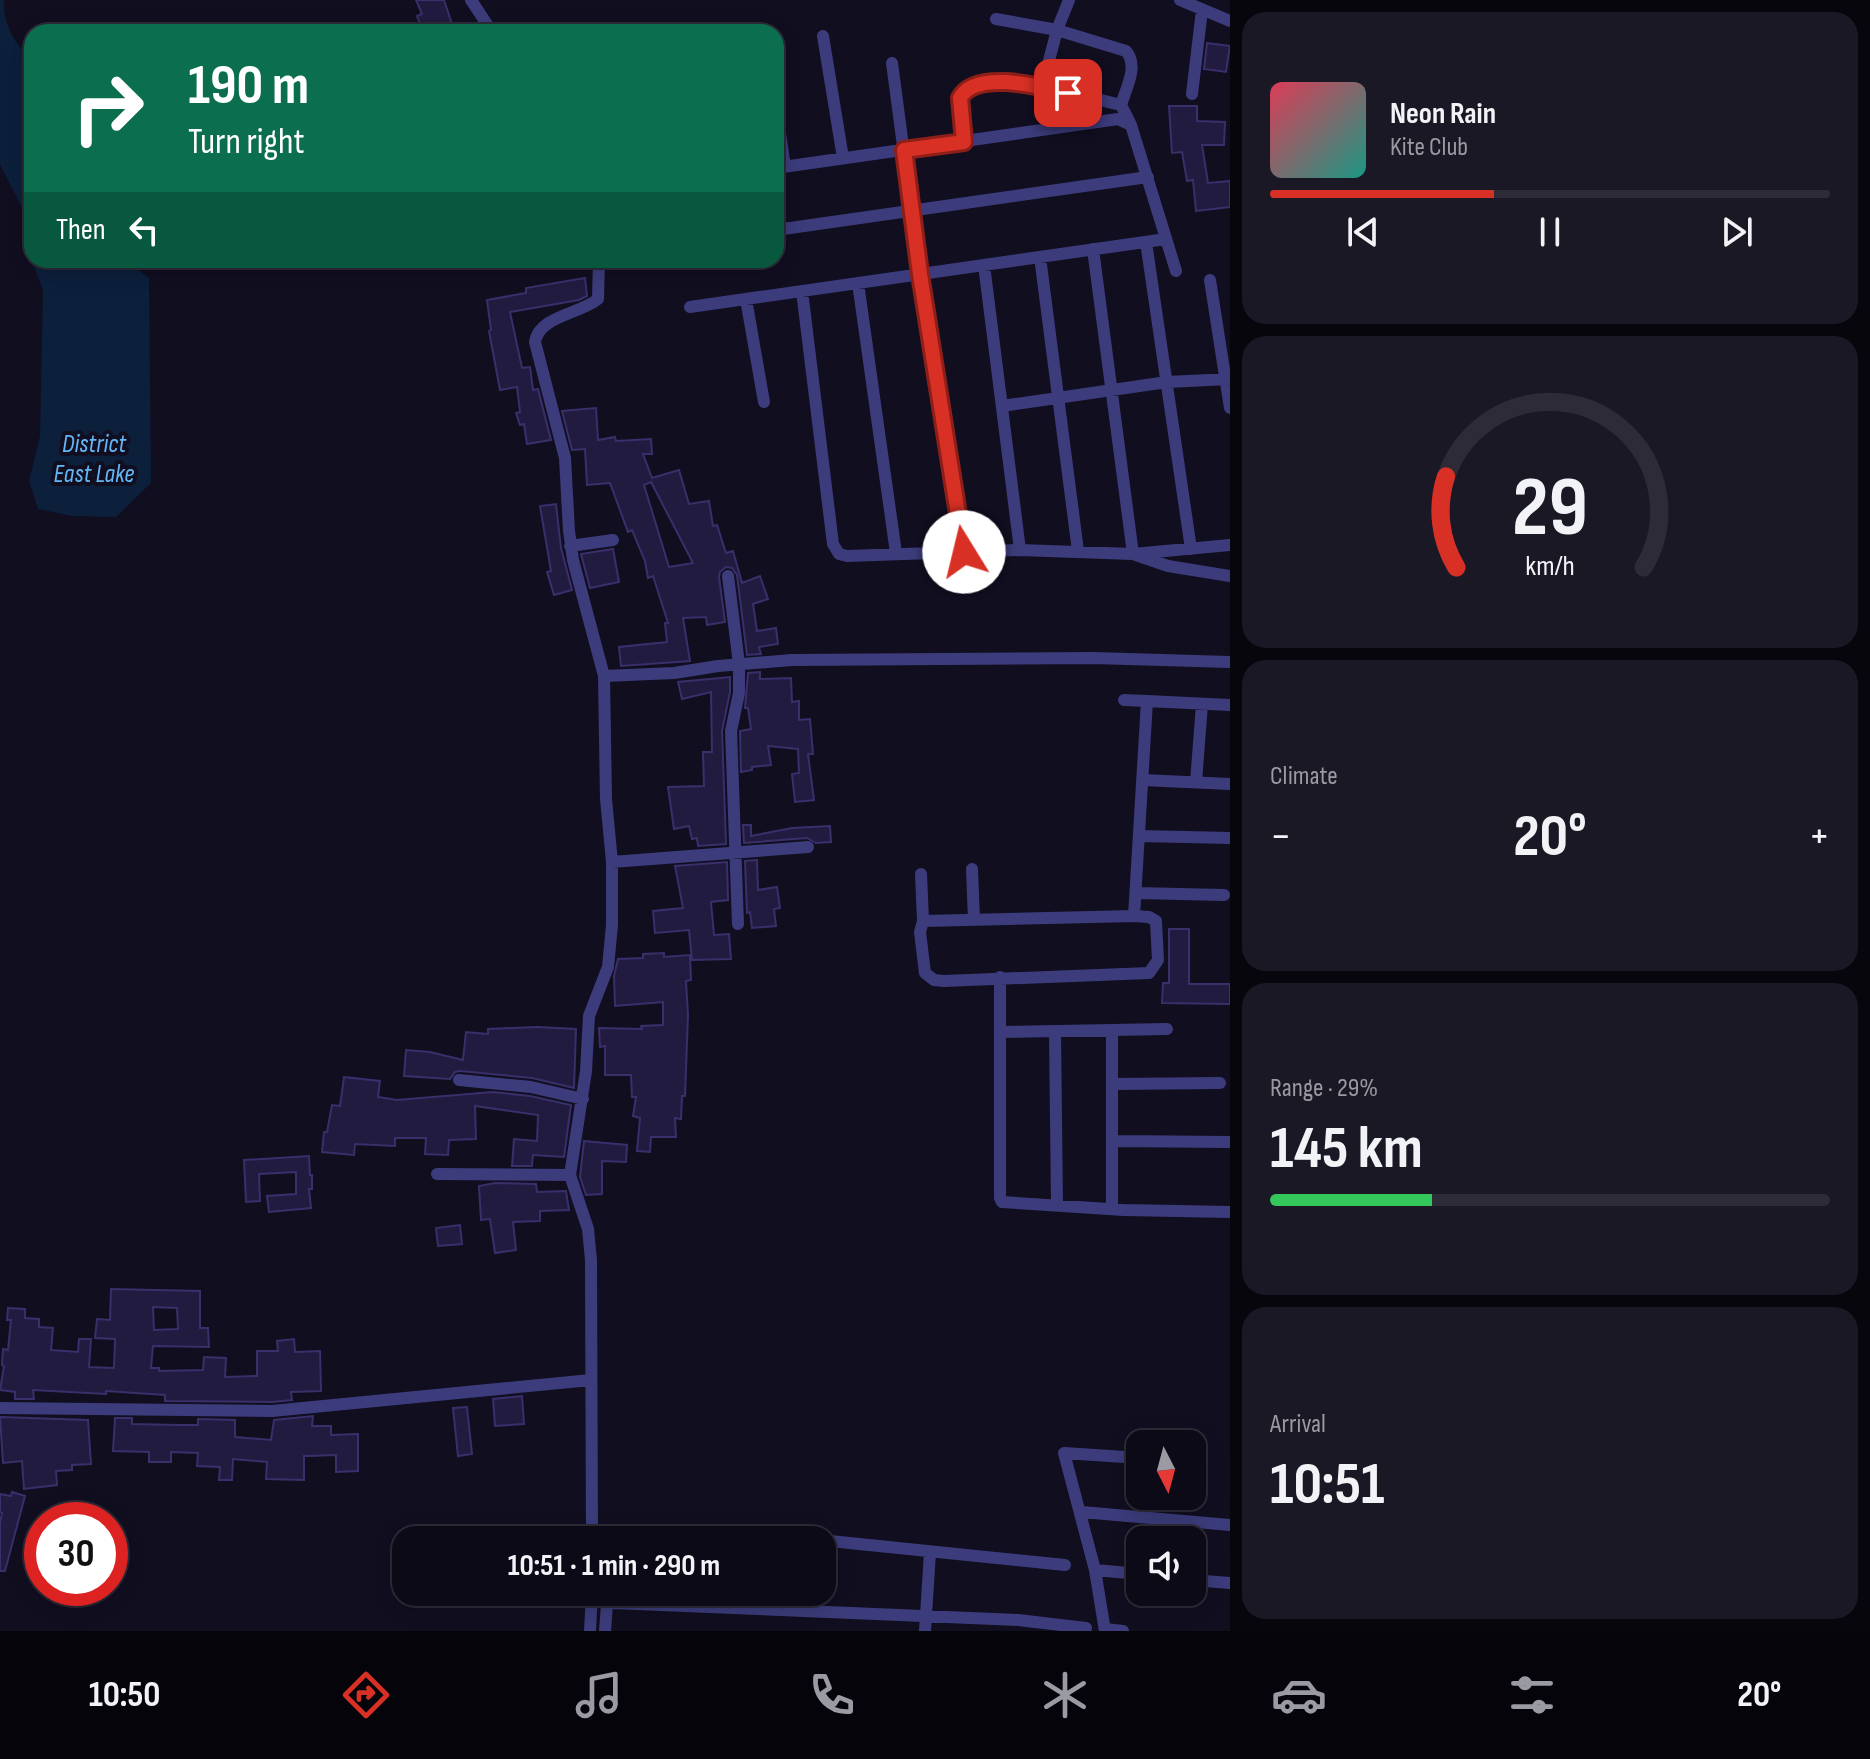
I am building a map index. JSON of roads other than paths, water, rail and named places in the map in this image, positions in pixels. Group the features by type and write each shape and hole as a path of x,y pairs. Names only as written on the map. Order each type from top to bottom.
{"street":[{"path":"471,0 487,24"},
{"path":"1042,87 1057,30 1069,0"},
{"path":"1180,0 1230,21"},
{"path":"1192,94 1202,10"},
{"path":"996,19 1057,30 1126,51 1131,56 1133,67 1121,105 1131,125 1176,271"},
{"path":"823,36 843,158"},
{"path":"892,63 920,274 964,552"},
{"path":"964,142 959,104 962,93 998,81 1042,87 1121,105"},
{"path":"784,167 1118,119 1131,125"},
{"path":"784,229 1148,177"},
{"path":"690,307 1166,239"},
{"path":"1146,242 1191,549"},
{"path":"1093,249 1133,554"},
{"path":"1040,257 1078,551"},
{"path":"984,265 1020,550"},
{"path":"592,1526 589,1239 583,1210 570,1175 583,1099 589,1016 608,967 612,925 604,676 570,546 565,458 535,342 545,325 598,299 599,268"},
{"path":"1210,280 1228,379 1230,408"},
{"path":"858,283 896,553"},
{"path":"802,291 833,544 839,554 1020,550 1133,554 1230,545"},
{"path":"746,299 764,402"},
{"path":"1002,406 1167,382 1228,379"},
{"path":"570,546 613,540"},
{"path":"1133,554 1168,566 1230,576"},
{"path":"728,576 739,664 739,693 731,731 738,924"},
{"path":"604,676 674,673 792,660 1050,658 1230,662"},
{"path":"1124,700 1230,705"},
{"path":"1134,916 1147,701"},
{"path":"1196,782 1202,704"},
{"path":"1143,780 1230,784"},
{"path":"1139,836 1230,838"},
{"path":"612,862 808,847"},
{"path":"972,869 974,920"},
{"path":"921,874 923,921 920,932 925,973 934,980 1149,973 1158,960 1156,921 1149,917 923,921"},
{"path":"1136,893 1224,895"},
{"path":"1000,977 1000,1198 1006,1204 1230,1212"},
{"path":"1000,1032 1167,1029"},
{"path":"1112,1031 1112,1209"},
{"path":"1055,1032 1057,1206"},
{"path":"459,1080 531,1087 583,1099"},
{"path":"1113,1084 1220,1083"},
{"path":"1113,1141 1230,1142"},
{"path":"437,1174 570,1175"},
{"path":"0,1408 272,1411 591,1380"},
{"path":"1123,1631 1105,1630 1082,1512 1064,1453 1126,1457"},
{"path":"1082,1512 1230,1525"},
{"path":"836,1542 1065,1565"},
{"path":"925,1631 930,1552"},
{"path":"1095,1570 1126,1573"},
{"path":"1206,1581 1230,1583"},
{"path":"605,1631 605,1609 607,1604 612,1603 926,1615 1018,1620 1086,1628"},
{"path":"590,1631 591,1606"}],"water":[{"name":"District East Lake","path":"0,0 4,0 5,18 24,51 24,212 0,164"},
{"name":"District East Lake","path":"34,268 136,268 149,278 151,483 116,517 72,516 38,509 29,481 40,436 43,290"}]}
